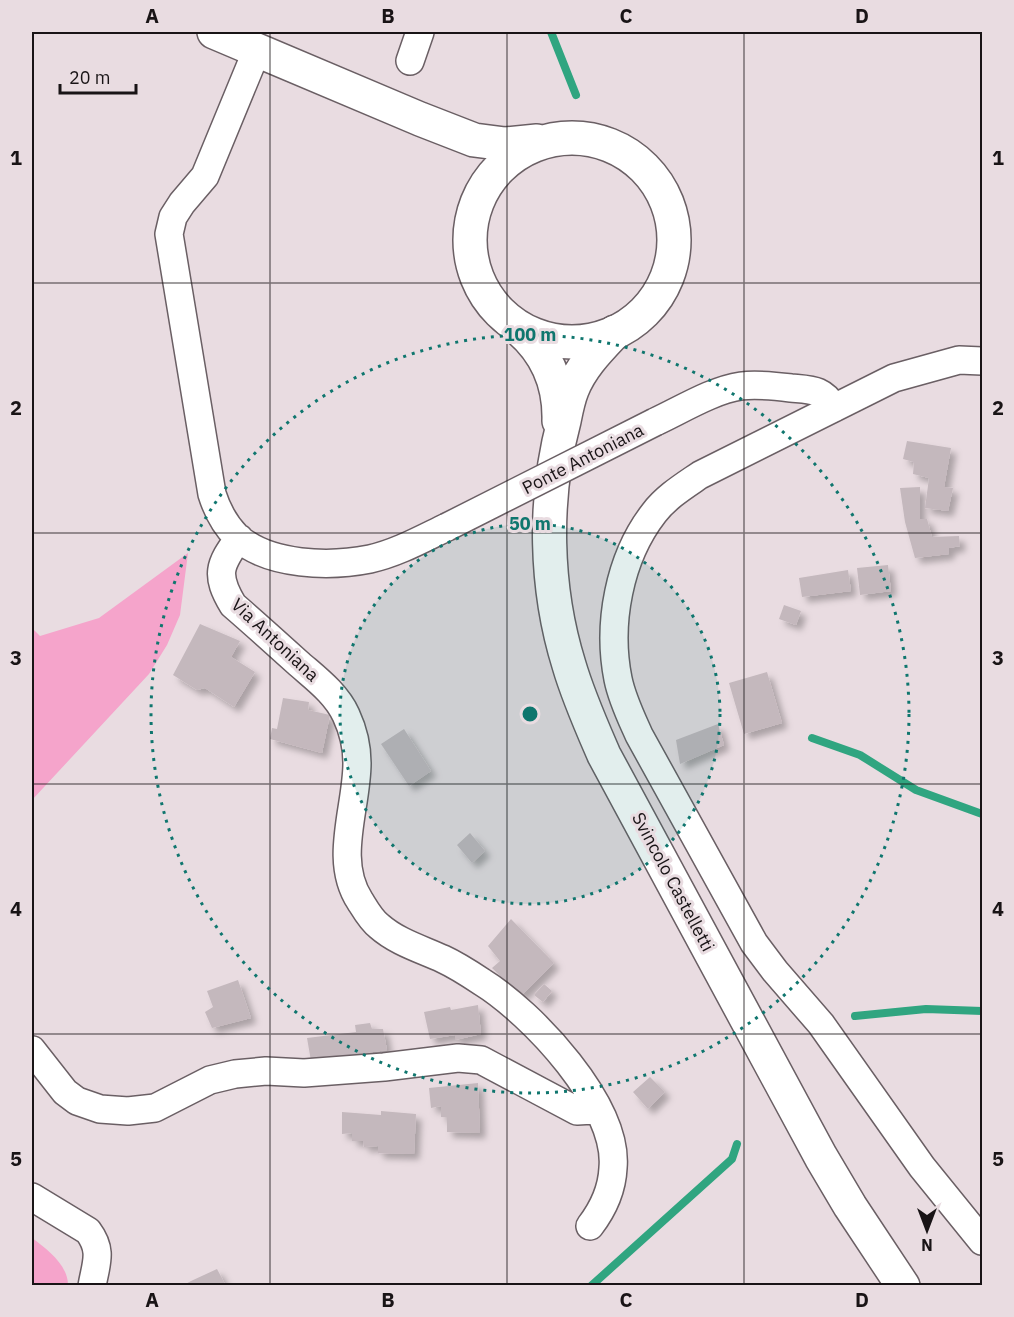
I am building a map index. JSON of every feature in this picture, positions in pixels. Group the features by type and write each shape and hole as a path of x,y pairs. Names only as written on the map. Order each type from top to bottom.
{"main road":[{"path":"214,32 474,140 505,144 584,138 615,147 642,165 662,190 673,221 674,253 665,284 647,310 621,330 588,342 553,342 519,329"},
{"path":"443,129 458,138 467,148 477,177 478,200"},
{"path":"551,140 518,152 492,176 474,206 468,241 475,276 492,306 535,342 554,377 559,410 558,444"},
{"path":"558,444 572,390 589,360 615,332"},
{"name":"Svincolo Castelletti","path":"558,444 554,460 550,523 551,569 557,618 568,664 584,709 604,754 755,1035 850,1206 903,1286"}],"street":[{"path":"410,61 420,32"},
{"path":"239,538 217,509 212,494 169,234 173,217 205,176 257,50"},
{"path":"982,361 959,360 894,378 700,475 672,495 654,512 635,543 622,576 614,642 618,680 639,735 754,942 775,971 821,1024 922,1167 982,1241"},
{"name":"Ponte Antoniana","path":"239,538 264,552 304,563 335,564 372,559 404,548 722,391 740,386 767,385 812,390 823,394 834,408"},
{"name":"Via Antoniana","path":"239,538 225,558 221,572 224,589 233,604 332,693 345,713 354,738 357,763 347,863 358,899 378,926 407,945 445,960 484,982 519,1010 553,1045 580,1079 597,1106 611,1145 614,1167 602,1211 590,1226"},
{"path":"32,1050 65,1092 77,1101 100,1108 128,1111 155,1108 210,1080 235,1074 266,1071 304,1073 458,1058 489,1063 578,1111 590,1112 597,1106"},
{"path":"32,1197 88,1231 94,1239 98,1248 92,1286"}],"shaded area":[{"path":"188,553 180,615 167,645 149,674 32,800 32,628 40,636 99,618"},
{"path":"32,1238 61,1264 68,1285 32,1285"}],"building":[{"path":"907,441 951,448 944,487 953,488 948,511 925,508 929,478 913,474 914,462 903,459"},
{"path":"920,487 920,519 927,519 932,537 959,536 960,546 949,548 949,554 915,558 905,522 900,488"},
{"path":"888,565 891,591 860,595 857,568"},
{"path":"848,570 851,591 802,597 799,578"},
{"path":"784,605 801,611 796,625 779,619"},
{"path":"200,624 240,641 231,657 255,672 234,707 205,688 197,690 173,675"},
{"path":"767,672 782,723 744,734 729,683"},
{"path":"283,698 309,702 308,710 330,715 322,753 270,739 272,728 277,729"},
{"path":"718,724 724,745 680,764 676,740"},
{"path":"404,729 431,771 409,786 381,744"},
{"path":"470,833 485,851 472,863 457,845"},
{"path":"511,919 554,963 521,996 492,968 500,961 488,946"},
{"path":"238,980 251,1018 212,1028 205,1012 213,1007 207,991"},
{"path":"544,984 552,991 543,1002 534,995"},
{"path":"478,1005 481,1034 455,1040 455,1035 430,1039 424,1012"},
{"path":"370,1023 372,1029 383,1029 387,1050 311,1061 307,1038 356,1032 355,1025"},
{"path":"650,1077 665,1092 648,1109 633,1092"},
{"path":"478,1083 480,1133 447,1132 447,1117 441,1117 441,1106 431,1108 429,1088"},
{"path":"381,1111 416,1114 414,1154 378,1153 378,1146 364,1147 363,1141 352,1141 352,1133 342,1134 342,1112 381,1115"},
{"path":"217,1269 226,1286 182,1286 191,1281"}],"waterway":[{"path":"551,32 576,95"},
{"path":"812,738 860,755 916,790 982,814"},
{"path":"855,1016 926,1009 982,1011"},
{"path":"591,1286 732,1159 737,1144"}]}
